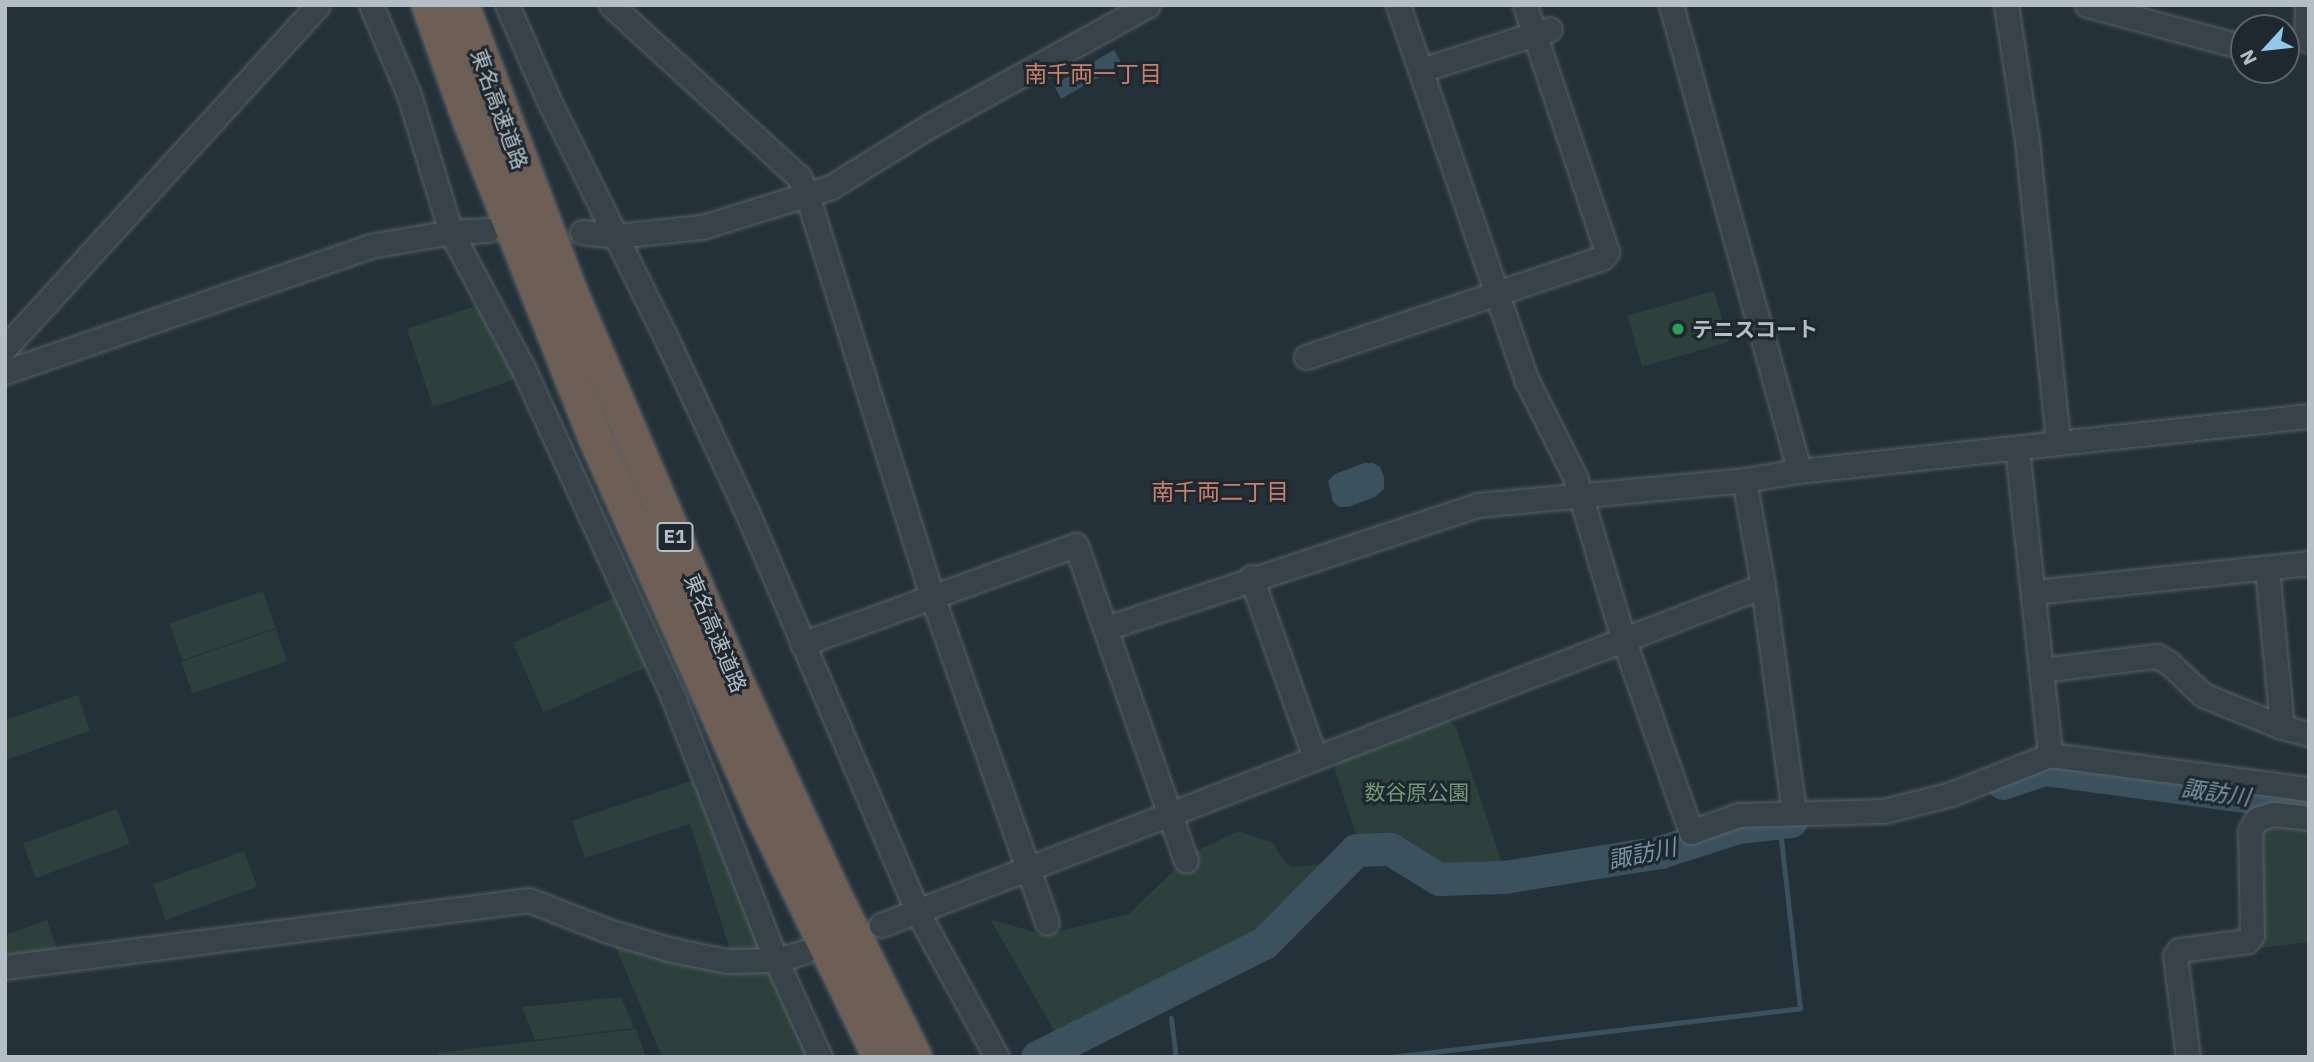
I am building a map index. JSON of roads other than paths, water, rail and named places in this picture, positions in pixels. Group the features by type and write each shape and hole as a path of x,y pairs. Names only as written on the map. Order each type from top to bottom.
{"highway":[{"name":"東名高速道路","path":"428,5 469,120 594,436 765,821 879,1057"},
{"name":"東名高速道路","path":"462,5 570,291 734,676 834,894 915,1057"}],"street":[{"path":"5,348 296,15 318,5"},
{"path":"371,5 409,95 452,232 523,368 668,688 715,798 776,960 820,1057"},
{"path":"508,5 549,101 747,512 917,911 997,1057"},
{"path":"611,5 799,177 807,195 932,596 1047,922"},
{"path":"582,232 616,236 702,227 831,187 929,125 1147,5"},
{"path":"1398,5 1527,381 1575,477 1624,641 1691,832 1738,814 1884,811 1951,794 2050,755 2309,789"},
{"path":"1306,357 1602,258 1607,252 1542,32 1525,5"},
{"path":"1671,5 1799,471"},
{"path":"2006,5 2027,141 2058,443"},
{"path":"2087,5 2230,43"},
{"path":"2300,40 2307,5"},
{"path":"1421,70 1542,32"},
{"path":"5,372 370,246 452,232 488,230"},
{"path":"1106,628 1251,577 1477,505 1744,480 1799,471 2309,416"},
{"path":"2017,449 2050,755"},
{"path":"1744,480 1763,586 1794,812"},
{"path":"802,644 1076,545 1186,860"},
{"path":"2033,592 2309,563"},
{"path":"2267,568 2282,727"},
{"path":"1251,577 1315,758"},
{"path":"881,925 1763,586"},
{"path":"2041,670 2157,656 2169,663 2203,695 2282,727 2309,734"},
{"path":"2188,1057 2175,956 2179,950 2247,941 2252,935 2250,831 2257,819 2273,814 2309,818"},
{"path":"5,967 529,900 605,930 668,949 727,961 776,960 804,951"}],"water":[{"path":"1114,50 1122,64 1061,99 1053,85"},
{"path":"1364,463 1373,463 1380,467 1384,477 1384,489 1375,497 1348,507 1339,507 1333,502 1328,481 1335,474"}],"waterway":[{"name":"諏訪川","path":"2003,783 2044,769 2309,805"},
{"path":"1391,1057 1800,1008 1779,821"},
{"name":"諏訪川","path":"1037,1057 1264,943 1356,850 1390,849 1439,879 1504,877 1660,852 1738,827 1791,821"},
{"path":"1171,1018 1176,1057"}],"place":[{"name":"テニスコート","path":"1678,329"}],"district":[{"name":"南千両一丁目","path":"1093,73"},
{"name":"南千両二丁目","path":"1220,491"}],"park label":[{"name":"数谷原公園","path":"1417,792"}]}
